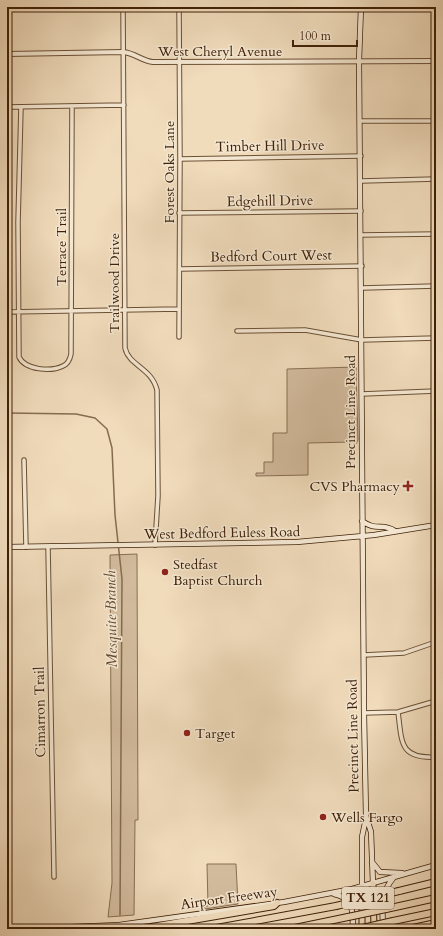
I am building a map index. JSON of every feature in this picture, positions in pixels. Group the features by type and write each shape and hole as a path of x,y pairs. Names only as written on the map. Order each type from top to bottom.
{"highway":[{"name":"Airport Freeway","path":"211,929 336,906 436,882"},
{"path":"290,929 436,898"},
{"path":"140,929 274,906 278,903"},
{"path":"358,929 436,912"},
{"path":"408,929 436,923"}],"main road":[{"name":"Precinct Line Road","path":"361,7 359,61 362,266 362,521 366,816 362,837 362,929"},
{"path":"362,521 371,527 389,527 395,532"},
{"name":"West Bedford Euless Road","path":"7,547 297,542 363,537 436,525"},
{"name":"Precinct Line Road","path":"366,816 371,832 374,929"},
{"path":"372,862 380,871 389,874 410,873"},
{"name":"Airport Freeway","path":"22,929 119,925 278,903 362,887 436,865"},
{"path":"383,929 382,895 394,877"},
{"path":"331,893 345,897 349,900 352,912 353,929"}],"street":[{"name":"Trailwood Drive","path":"123,7 124,310 126,353 152,376 157,390 159,488 155,545"},
{"name":"Forest Oaks Lane","path":"179,7 179,337"},
{"name":"West Cheryl Avenue","path":"7,54 123,52 135,54 147,62 436,60"},
{"path":"7,107 124,105"},
{"name":"Terrace Trail","path":"18,312 19,357 21,362 30,367 46,368 64,366 69,361 72,354 72,106"},
{"path":"18,312 21,107"},
{"path":"360,122 436,121"},
{"name":"Timber Hill Drive","path":"180,159 361,156"},
{"path":"361,181 436,179"},
{"name":"Edgehill Drive","path":"179,213 361,211"},
{"path":"361,235 436,234"},
{"name":"Bedford Court West","path":"180,269 362,266"},
{"path":"362,288 436,286"},
{"path":"7,312 179,309"},
{"path":"237,331 305,330 362,340 436,338"},
{"path":"362,394 436,392"},
{"path":"24,460 26,547"},
{"name":"Cimarron Trail","path":"48,547 54,877"},
{"path":"364,655 404,653 436,642"},
{"path":"364,713 398,712 436,701"},
{"path":"398,712 403,745 408,752 419,757 436,757"}],"shaded area":[{"path":"356,367 358,440 356,444 352,442 308,443 308,475 256,476 256,473 264,473 264,462 273,462 273,433 287,433 287,369"},
{"path":"137,554 138,820 135,820 134,915 108,917 112,883 110,555"},
{"path":"207,864 236,864 238,904 205,909 204,906 208,906"}],"waterway":[{"name":"Mesquite Branch","path":"7,413 76,414 95,418 107,429 112,448 115,515 122,579 120,915"}],"place":[{"name":"CVS Pharmacy","path":"408,486"},
{"name":"Stedfast Baptist Church","path":"165,572"},
{"name":"Target","path":"187,733"},
{"name":"Wells Fargo","path":"323,817"}]}
